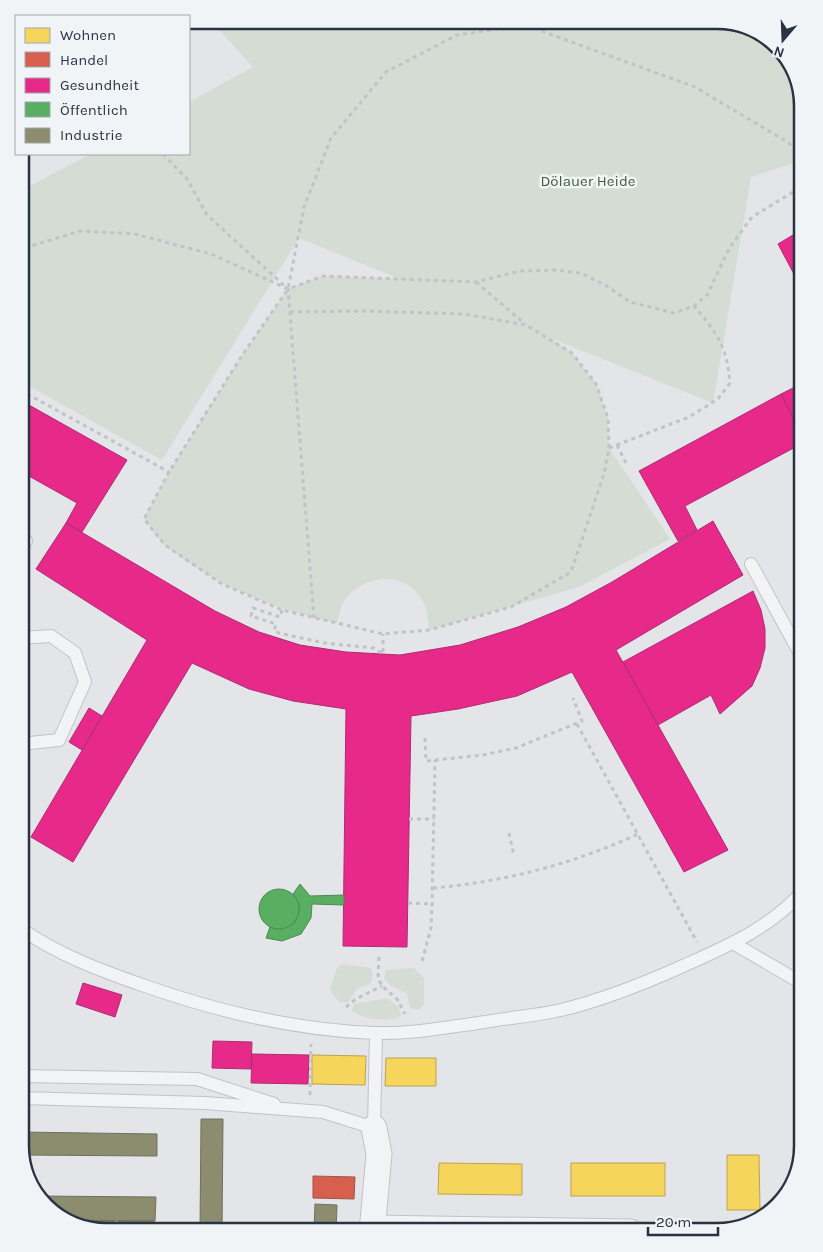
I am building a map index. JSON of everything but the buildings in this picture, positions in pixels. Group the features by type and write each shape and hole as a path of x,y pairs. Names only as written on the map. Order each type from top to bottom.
{"street":[{"path":"373,1223 379,1154 374,1128"}],"lane":[{"path":"751,564 794,643"},
{"path":"29,637 51,636 75,653 85,682 59,740 29,743"},
{"path":"29,933 66,955 159,991 248,1017 319,1028 376,1033 439,1030 561,1010 653,979 733,944 783,913 794,901"},
{"path":"733,944 794,979"},
{"path":"29,1098 205,1103 323,1112 374,1128 376,1033"},
{"path":"29,1076 197,1079 294,1110"},
{"path":"197,1079 205,1103"}],"path":[{"path":"314,618 288,289 304,207 331,138 386,72 458,35 498,29"},
{"path":"536,29 696,87 789,143 794,149"},
{"path":"164,155 187,178 208,215 288,289"},
{"path":"476,282 526,325 572,352 596,384 608,418 609,448 604,474 571,572 511,607 429,630 383,634 282,610 222,584 165,545 144,519 169,472 241,357 288,289 323,276 476,282 520,271 555,270 581,273 605,285 630,302 655,310 674,313 694,306 707,295 730,247 752,217 794,191"},
{"path":"29,247 80,231 135,234 211,254 288,289"},
{"path":"609,448 689,417 718,399 730,383 728,360 716,332 694,306"},
{"path":"290,312 364,311 464,314 526,325"},
{"path":"29,395 169,472"},
{"path":"617,445 626,463"},
{"path":"282,610 280,617 253,608 251,616 276,624 274,631 279,633 324,643 374,648 383,654 383,634"},
{"path":"425,738 426,761 483,755 516,748 582,722 574,698"},
{"path":"577,724 697,942"},
{"path":"422,961 431,928 435,760"},
{"path":"409,819 434,819"},
{"path":"510,833 514,856"},
{"path":"433,888 471,885 562,864 606,849 638,834"},
{"path":"408,903 432,904"},
{"path":"379,957 378,978 382,986 398,999 412,1031"},
{"path":"346,1007 367,992 382,986"},
{"path":"310,1111 312,1037 319,1028"}],"green space":[{"name":"Dölauer Heide","path":"219,29 723,29 742,33 758,41 758,65 782,65 792,85 794,95 794,163 751,177 713,403 550,338 572,353 596,384 608,418 609,448 670,539 579,587 429,630 425,606 417,592 396,580 374,581 352,592 344,601 337,623 291,611 247,595 205,573 166,546 144,519 169,472 241,357 288,289 323,276 400,279 299,238 162,460 29,386 29,186 89,155 190,155 190,101 253,67"},
{"path":"342,964 371,968 373,976 371,983 357,989 348,1002 337,1000 330,989 337,968"},
{"path":"414,968 424,978 424,1004 419,1010 410,1008 407,994 391,986 384,979 386,970"},
{"path":"387,998 399,1008 401,1016 382,1020 362,1016 351,1010 355,1004"}]}
